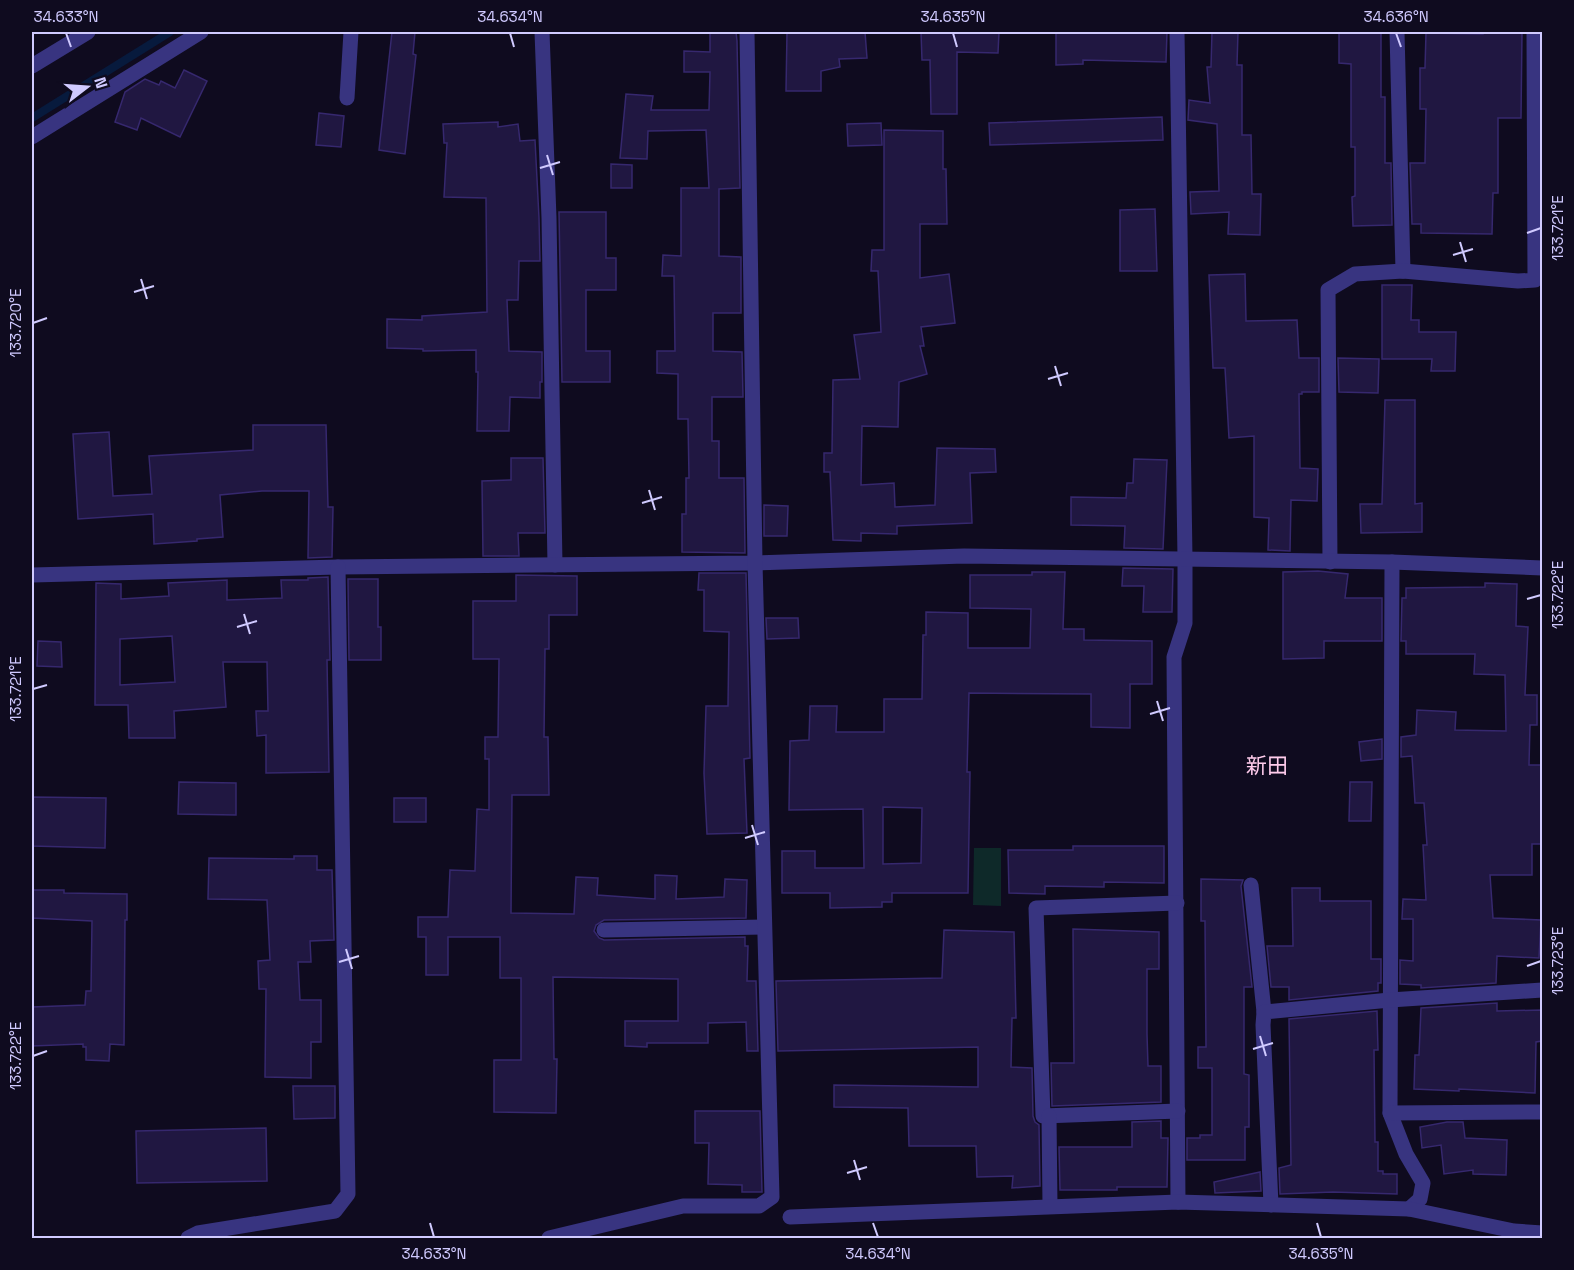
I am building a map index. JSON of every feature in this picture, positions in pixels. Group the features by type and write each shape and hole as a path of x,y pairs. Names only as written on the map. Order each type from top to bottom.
{"street":[{"path":"32,66 88,32"},
{"path":"32,137 201,32"},
{"path":"347,98 351,32"},
{"path":"542,32 549,230 555,565"},
{"path":"549,1239 682,1206 759,1206 772,1197 755,563 747,32"},
{"path":"1177,32 1185,558 1185,623 1174,657 1178,1202"},
{"path":"1397,32 1403,271"},
{"path":"1330,562 1328,290 1355,274 1403,271 1518,281 1535,280 1534,32"},
{"path":"32,575 339,567 755,563 964,556 1392,562 1542,568"},
{"path":"1392,562 1390,1113 1406,1154 1422,1183 1420,1199 1409,1209"},
{"path":"188,1239 198,1233 335,1211 348,1194 339,567"},
{"path":"1251,885 1264,1012 1271,1206"},
{"path":"1176,903 1036,908 1043,1116 1178,1111"},
{"path":"604,930 764,927"},
{"path":"1264,1012 1390,1000 1542,990"},
{"path":"1390,1113 1542,1112"},
{"path":"1049,1116 1050,1206"},
{"path":"790,1217 1178,1202 1409,1209 1515,1231 1542,1233"}],"green space":[{"path":"974,848 1001,848 1001,906 973,905"}],"building":[{"path":"392,32 415,32 413,54 416,55 405,154 379,150"},
{"path":"710,32 736,32 737,41 740,188 719,189 719,256 741,257 741,313 713,313 713,351 742,352 743,397 712,397 712,441 719,441 719,478 744,478 745,553 682,552 682,514 686,514 686,478 689,478 688,419 678,419 678,374 657,373 657,351 675,351 674,276 662,276 663,255 681,256 681,188 709,188 706,130 648,131 647,159 620,158 626,94 653,96 651,110 709,110 710,72 684,72 684,51 710,52"},
{"path":"787,32 865,32 867,58 839,59 840,67 821,71 821,91 786,91"},
{"path":"921,32 999,32 998,53 957,52 957,114 931,114 930,60 922,60"},
{"path":"1056,32 1167,32 1166,62 1083,60 1083,64 1056,65"},
{"path":"1212,32 1238,32 1237,65 1242,65 1242,135 1251,135 1252,194 1261,194 1260,235 1228,234 1229,212 1191,214 1190,192 1219,191 1217,124 1188,120 1189,100 1210,103 1207,67 1211,67"},
{"path":"1339,32 1381,32 1381,97 1385,97 1385,163 1391,163 1392,225 1353,226 1355,147 1351,147 1351,64 1339,63"},
{"path":"1483,32 1522,32 1521,118 1498,118 1498,193 1493,193 1492,234 1421,233 1421,224 1412,224 1410,163 1425,163 1426,109 1420,109 1420,68 1425,68 1426,33 1483,34"},
{"path":"184,70 207,81 180,137 141,118 137,130 115,122 125,92 145,79 159,85 161,81 175,88"},
{"path":"319,113 344,116 341,147 316,145"},
{"path":"1162,117 1163,140 990,145 989,123"},
{"path":"498,122 498,127 518,124 520,141 535,140 540,261 519,261 518,300 507,300 509,351 542,352 542,382 540,382 540,398 510,397 509,431 477,431 476,350 423,351 423,349 387,348 387,319 422,320 422,316 487,312 486,198 444,197 447,143 444,143 443,124"},
{"path":"881,123 882,145 848,146 847,124"},
{"path":"884,130 943,131 947,224 920,224 920,278 949,274 955,323 921,327 924,346 920,346 927,374 899,382 898,427 862,426 861,485 894,483 895,507 935,505 937,448 995,449 996,472 970,473 972,523 897,526 897,534 861,533 861,541 833,540 830,472 824,472 824,453 832,453 833,380 860,379 854,335 881,332 878,271 871,271 872,250 884,250"},
{"path":"611,164 632,165 632,188 611,188"},
{"path":"1155,209 1157,271 1120,271 1120,210"},
{"path":"559,212 606,212 606,258 616,258 616,290 586,290 586,351 610,351 610,382 562,382"},
{"path":"1245,274 1246,321 1297,320 1299,358 1319,358 1319,392 1299,394 1300,468 1318,469 1317,501 1291,500 1290,551 1268,550 1269,518 1254,517 1254,436 1229,438 1225,368 1213,368 1209,275"},
{"path":"1382,285 1412,285 1411,320 1419,320 1419,332 1456,332 1455,371 1431,371 1432,359 1382,359"},
{"path":"1338,358 1379,359 1378,393 1339,392"},
{"path":"1385,400 1415,400 1415,504 1422,503 1422,532 1361,533 1360,504 1382,504"},
{"path":"253,425 326,425 328,507 333,507 332,557 308,558 309,491 262,491 220,495 223,537 197,539 197,541 154,544 153,514 78,519 73,434 109,432 113,496 152,494 149,456 253,450"},
{"path":"511,458 543,458 545,533 518,533 519,556 483,556 482,481 511,480"},
{"path":"1134,459 1167,460 1163,549 1124,548 1125,526 1071,525 1071,497 1126,498 1127,483 1133,483"},
{"path":"764,505 788,506 787,536 764,536"},
{"path":"1123,568 1173,569 1172,612 1143,612 1144,586 1122,586"},
{"path":"1318,571 1348,574 1345,598 1382,598 1382,641 1324,641 1324,658 1283,659 1283,572"},
{"path":"1032,572 1065,572 1063,629 1084,629 1084,640 1152,641 1152,684 1130,684 1130,728 1091,727 1091,694 969,693 968,893 892,893 892,902 882,902 882,907 830,908 830,893 782,893 782,851 815,851 815,868 864,868 863,809 789,810 790,741 809,740 810,706 837,706 836,732 884,732 884,699 922,699 923,635 926,635 926,612 968,613 968,648 1030,648 1031,609 970,608 970,575 1032,575","holes":["883,807 922,808 921,863 883,864"]},
{"path":"699,573 746,573 750,758 744,759 747,833 707,834 704,773 706,706 728,706 729,632 704,631 704,590 698,590"},
{"path":"516,575 577,576 577,615 549,615 549,649 545,649 544,737 548,737 549,795 512,795 511,913 574,914 576,877 598,878 597,895 655,899 655,875 677,876 676,899 724,897 725,879 747,880 746,918 604,920 596,925 594,931 599,938 604,940 745,937 745,946 748,946 747,981 756,981 758,1051 747,1051 746,1022 708,1023 708,1043 647,1043 647,1047 625,1046 625,1021 678,1021 678,979 553,977 554,1059 557,1059 556,1113 494,1112 494,1060 521,1060 521,978 500,978 500,937 448,937 448,975 426,975 426,937 418,937 418,917 448,917 450,870 475,871 477,809 489,810 489,759 485,759 485,737 498,737 499,659 473,659 473,601 516,601"},
{"path":"328,577 329,772 266,773 266,735 257,736 256,711 268,711 267,662 223,662 226,707 174,711 175,738 129,738 128,705 95,705 96,583 121,584 121,599 169,596 168,583 227,580 227,600 282,598 281,580 308,580 308,578","holes":["172,636 175,682 120,685 120,639"]},
{"path":"348,579 378,579 381,660 349,660"},
{"path":"1485,583 1517,584 1516,626 1528,627 1525,695 1537,695 1537,725 1530,725 1529,765 1542,765 1542,844 1532,844 1532,875 1490,875 1493,918 1541,920 1539,958 1497,956 1496,983 1421,988 1421,985 1400,984 1400,960 1413,961 1413,919 1402,919 1403,899 1426,900 1423,845 1427,845 1424,803 1415,803 1412,756 1401,757 1401,737 1416,735 1417,710 1456,712 1455,730 1506,731 1505,675 1474,674 1475,654 1406,654 1406,641 1401,641 1402,598 1406,598 1406,588 1485,587"},
{"path":"766,618 798,618 799,638 767,639"},
{"path":"38,641 61,642 62,667 37,666"},
{"path":"1382,739 1382,759 1361,761 1359,742"},
{"path":"179,782 236,783 236,815 178,814"},
{"path":"1350,782 1372,782 1371,821 1349,821"},
{"path":"32,797 106,798 105,848 32,846"},
{"path":"394,798 426,798 426,822 394,822"},
{"path":"1073,846 1164,846 1164,883 1104,882 1104,887 1045,886 1045,894 1009,893 1008,850 1073,850"},
{"path":"294,856 317,856 317,870 332,870 334,940 310,941 311,962 298,962 300,1000 321,1000 321,1042 311,1042 311,1078 265,1077 266,989 259,989 258,961 270,960 267,900 208,899 209,858 294,859"},
{"path":"1201,879 1243,880 1241,886 1252,987 1244,987 1244,1074 1249,1075 1249,1127 1245,1127 1245,1160 1187,1160 1187,1138 1212,1135 1212,1068 1198,1068 1198,1047 1206,1047 1205,921 1201,921"},
{"path":"1292,888 1320,888 1320,901 1371,901 1371,959 1381,959 1381,983 1378,983 1378,991 1289,1000 1289,987 1271,987 1267,946 1293,946"},
{"path":"32,890 127,894 124,1045 110,1044 109,1061 86,1060 86,1047 83,1047 83,1044 32,1046 32,1007 85,1005 86,991 91,991 92,921 32,918"},
{"path":"1073,929 1159,932 1159,969 1147,969 1147,1034 1148,1066 1161,1066 1161,1102 1052,1106 1051,1063 1074,1063"},
{"path":"944,930 1014,932 1016,1018 1012,1018 1011,1067 1032,1068 1033,1116 1039,1125 1040,1186 1012,1188 1013,1176 977,1177 976,1146 909,1146 908,1108 834,1107 834,1085 978,1087 978,1047 778,1051 776,981 942,978"},
{"path":"1497,1003 1497,1011 1542,1010 1542,1041 1536,1042 1535,1093 1414,1089 1415,1055 1419,1055 1421,1008"},
{"path":"1377,1011 1378,1050 1374,1050 1375,1142 1378,1142 1378,1171 1383,1171 1383,1174 1397,1174 1397,1194 1333,1192 1280,1194 1279,1168 1291,1165 1289,1019"},
{"path":"293,1086 335,1086 335,1118 294,1119"},
{"path":"695,1111 760,1111 762,1192 742,1192 742,1185 708,1184 709,1143 695,1143"},
{"path":"1161,1121 1161,1138 1168,1138 1167,1187 1060,1190 1059,1147 1132,1147 1132,1122"},
{"path":"1447,1122 1463,1122 1465,1138 1507,1140 1506,1175 1473,1174 1473,1170 1444,1174 1441,1145 1422,1148 1420,1127"},
{"path":"266,1128 267,1181 137,1183 136,1131"},
{"path":"1260,1172 1261,1191 1215,1193 1214,1182"}],"waterway":[{"path":"32,118 170,32"}],"district":[{"name":"新田","path":"1267,766"}]}
